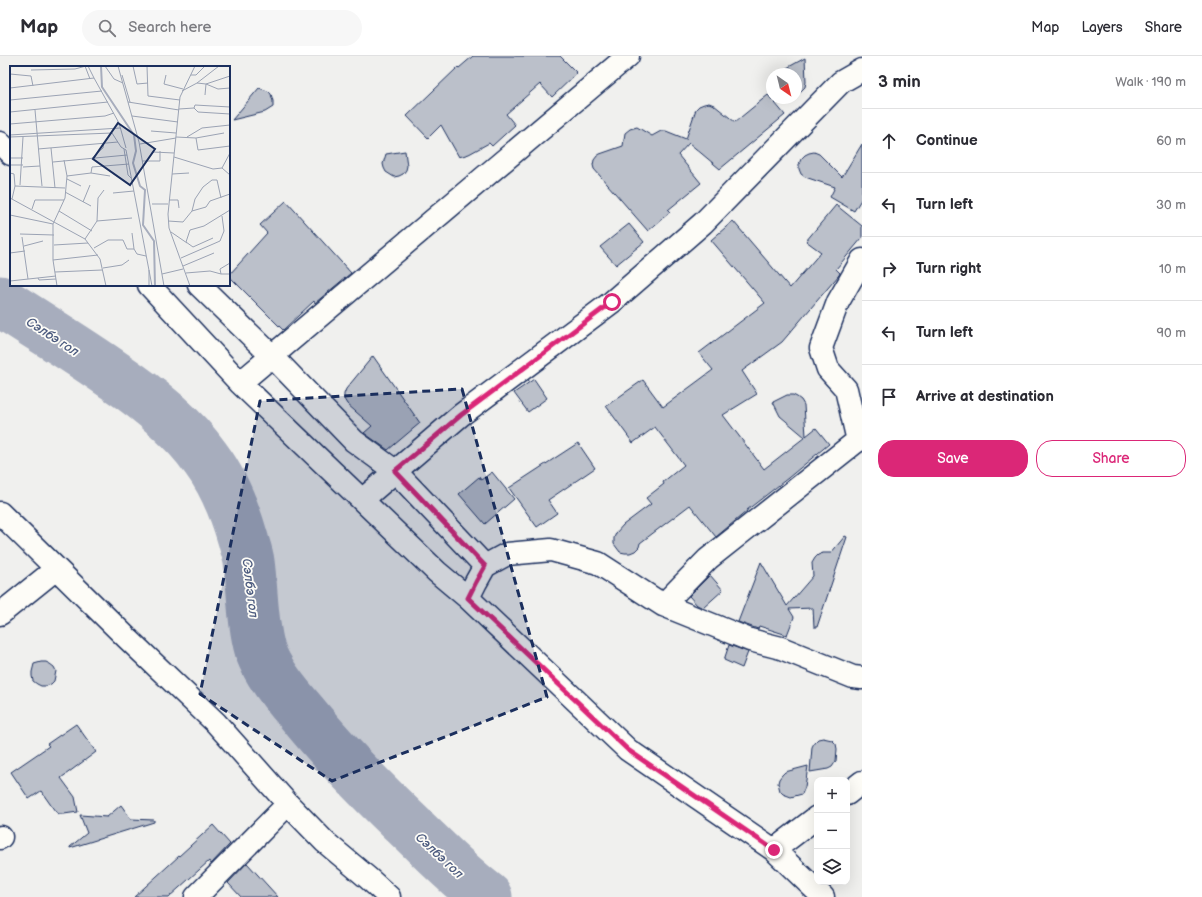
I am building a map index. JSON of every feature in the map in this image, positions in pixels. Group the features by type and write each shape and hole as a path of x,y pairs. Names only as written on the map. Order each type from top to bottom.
{"street":[{"path":"240,383 628,56"},
{"path":"362,500 461,415 612,302 703,223 841,82 862,70"},
{"path":"0,143 10,153"},
{"path":"663,605 708,559 860,439 846,389 828,369 821,348 838,302 862,260"},
{"path":"150,286 240,383 437,572 468,598 628,750 774,850 823,897"},
{"path":"200,286 272,356 354,441 395,471 485,566"},
{"path":"0,513 216,723 288,804 325,842 388,897"},
{"path":"468,598 485,566 507,554 551,550 598,563 663,605 750,640 781,648 853,677 862,678"},
{"path":"0,614 56,569"},
{"path":"850,792 862,782"},
{"path":"196,897 288,804"},
{"path":"774,850 814,819"}],"highlighted area":[{"path":"462,389 547,697 332,781 200,694 260,401"}],"building":[{"path":"473,56 560,56 577,73 552,97 540,84 506,114 515,125 492,146 489,143 469,154 459,157 441,125 428,138 407,116 458,67 459,68"},
{"path":"805,58 806,82 805,87 802,90 802,68 787,68"},
{"path":"259,88 268,91 271,94 273,107 265,112 232,120"},
{"path":"766,97 766,104 776,104 785,115 720,169 689,143 678,155 701,183 668,210 670,212 648,231 594,169 594,160 597,156 623,146 625,133 630,129 637,127 652,136 661,131 666,131 686,139 696,109 704,104 709,103 714,105 735,122"},
{"path":"862,144 862,198 854,211 830,197 835,187 805,177 801,174 799,164 801,159 805,155 814,152 819,154 842,177"},
{"path":"405,151 407,166 403,174 394,177 386,172 383,164 386,154"},
{"path":"286,201 351,273 315,303 314,301 283,330 230,277 230,274 267,233 260,225"},
{"path":"836,205 862,226 862,238 836,269 840,273 839,275 782,342 742,371 757,394 723,415 764,469 805,437 780,416 773,402 787,395 797,397 804,405 806,436 816,428 829,444 716,537 690,505 640,543 639,547 635,551 630,553 620,552 614,544 616,533 623,525 651,504 646,498 664,484 663,482 684,465 655,427 633,443 606,406 643,380 663,407 713,370 699,353 765,303 711,240 733,221 790,288 821,252 806,241"},
{"path":"629,224 644,242 616,265 600,247"},
{"path":"373,356 420,423 388,450 364,433 372,426 347,404 344,399 346,389"},
{"path":"534,379 547,398 528,412 514,393"},
{"path":"578,443 595,468 548,500 557,513 537,527 509,488"},
{"path":"492,472 514,499 485,524 459,494 479,477 481,480"},
{"path":"845,536 847,537 817,627 814,627 813,608 789,609 794,617 787,635 759,626 758,629 738,622 761,562 787,606 813,576 812,563 815,558 823,553 831,553"},
{"path":"710,575 723,590 703,608 697,605 689,596"},
{"path":"729,645 748,652 742,668 724,660"},
{"path":"41,662 50,664 56,671 54,681 46,686 41,686 33,681 32,672 34,664"},
{"path":"76,724 96,752 61,778 75,797 78,812 59,814 55,811 41,791 29,799 11,772 49,746 47,744"},
{"path":"823,738 832,740 836,744 836,761 832,767 828,769 810,772 812,747 818,739"},
{"path":"808,766 805,787 802,794 791,797 780,791 778,783 779,779 785,772"},
{"path":"121,805 131,819 154,820 154,822 70,848 87,833 80,815 107,817"},
{"path":"213,825 230,844 211,864 209,861 169,897 134,897"},
{"path":"247,863 278,897 241,897 228,883"}],"waterway":[{"name":"Сэлбэ гол","path":"0,301 86,356 128,385 164,413 197,447 224,487 240,529 249,559 257,639 263,658 272,675 328,744 384,802 449,865 487,897"}],"route":[{"path":"612,302 461,415 395,471 485,566 468,598 628,750 774,850"}]}
